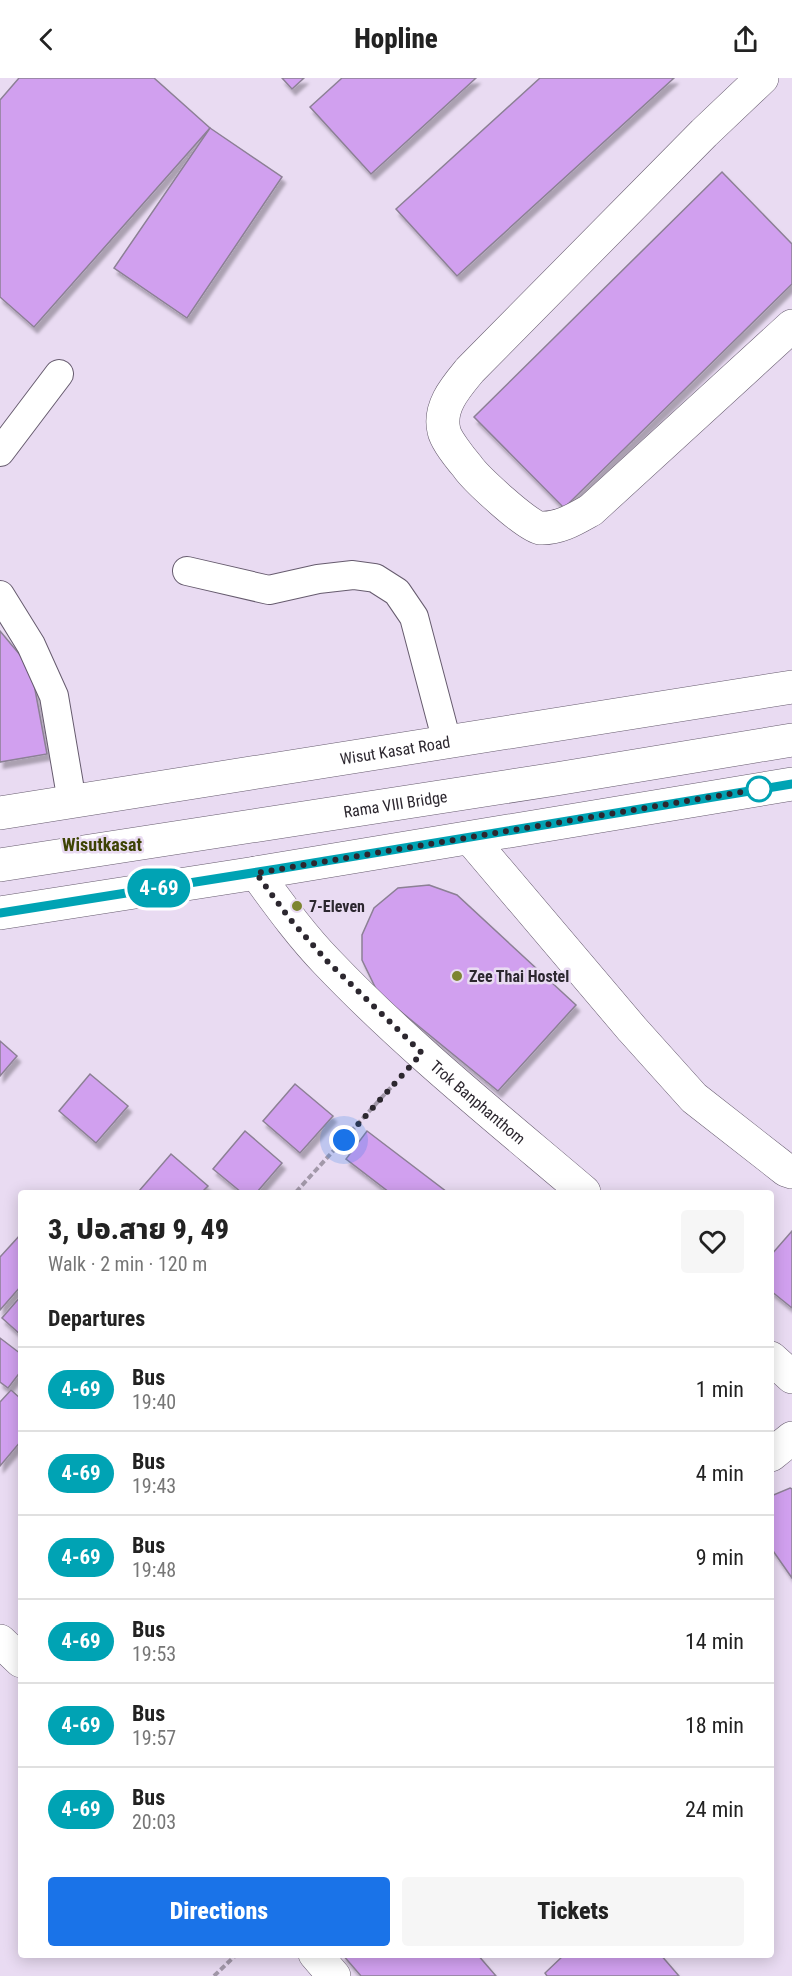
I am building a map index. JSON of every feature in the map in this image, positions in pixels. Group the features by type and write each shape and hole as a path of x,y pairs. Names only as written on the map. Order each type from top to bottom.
{"main road":[{"path":"762,78 696,141 470,370 451,393 444,411 444,432 468,468 520,517 538,528 562,526 591,510 792,326"},
{"name":"Wisut Kasat Road","path":"0,813 792,687"},
{"name":"Rama VIII Bridge","path":"0,865 792,740"},
{"path":"0,913 792,784"},
{"path":"470,837 632,1029 694,1098 786,1170 792,1172"},
{"name":"Trok Banphanthom","path":"256,873 289,918 327,961 422,1053 582,1190"},
{"path":"774,1361 792,1377"},
{"path":"774,1453 792,1438"},
{"path":"0,1641 18,1659"},
{"path":"318,1958 334,1976"}],"lane":[{"path":"0,452 59,374"},
{"path":"187,571 269,590 318,579 353,575 375,578 397,592 414,617 447,742"},
{"path":"0,595 31,645 54,696 72,802"}],"path":[{"path":"298,1190 422,1053"},
{"path":"214,1976 233,1958"}],"building":[{"path":"19,78 154,78 210,128 34,327 0,297 0,100"},
{"path":"282,78 304,78 292,89"},
{"path":"342,78 476,78 371,174 310,107"},
{"path":"540,78 674,78 457,276 396,209"},
{"path":"210,128 282,177 187,318 114,268"},
{"path":"722,172 792,244 792,284 564,508 474,417"},
{"path":"0,631 31,668 47,754 0,762"},
{"name":"Zee Thai Hostel","path":"429,885 457,895 576,1005 498,1091 378,993 362,960 362,935 374,908 398,888"},
{"path":"0,1041 17,1056 0,1076"},
{"path":"90,1074 128,1106 96,1143 59,1111"},
{"path":"295,1084 333,1116 300,1153 263,1121"},
{"path":"245,1131 282,1163 259,1190 239,1190 213,1169"},
{"path":"367,1131 444,1190 386,1190 346,1159"},
{"path":"171,1154 208,1186 204,1190 140,1190"},
{"path":"792,1231 792,1308 774,1293 774,1252"},
{"path":"18,1237 18,1289 0,1310 0,1257"},
{"path":"18,1299 18,1332 2,1318"},
{"path":"0,1338 18,1352 18,1375 8,1388 0,1382"},
{"path":"11,1390 18,1396 18,1445 0,1466 0,1402"},
{"path":"792,1489 792,1578 774,1552 774,1495"},
{"path":"345,1958 480,1958 496,1976 361,1976"},
{"path":"561,1958 663,1958 679,1976 547,1976 545,1973"}],"bus line":[{"name":"4-69","path":"0,913 792,784"}],"place":[{"name":"7-Eleven","path":"297,906"},
{"name":"Zee Thai Hostel","path":"457,976"}],"district":[{"name":"Wisutkasat","path":"102,845"}],"route":[{"path":"344,1140 422,1053 327,961 289,918 256,873 759,789"}]}
